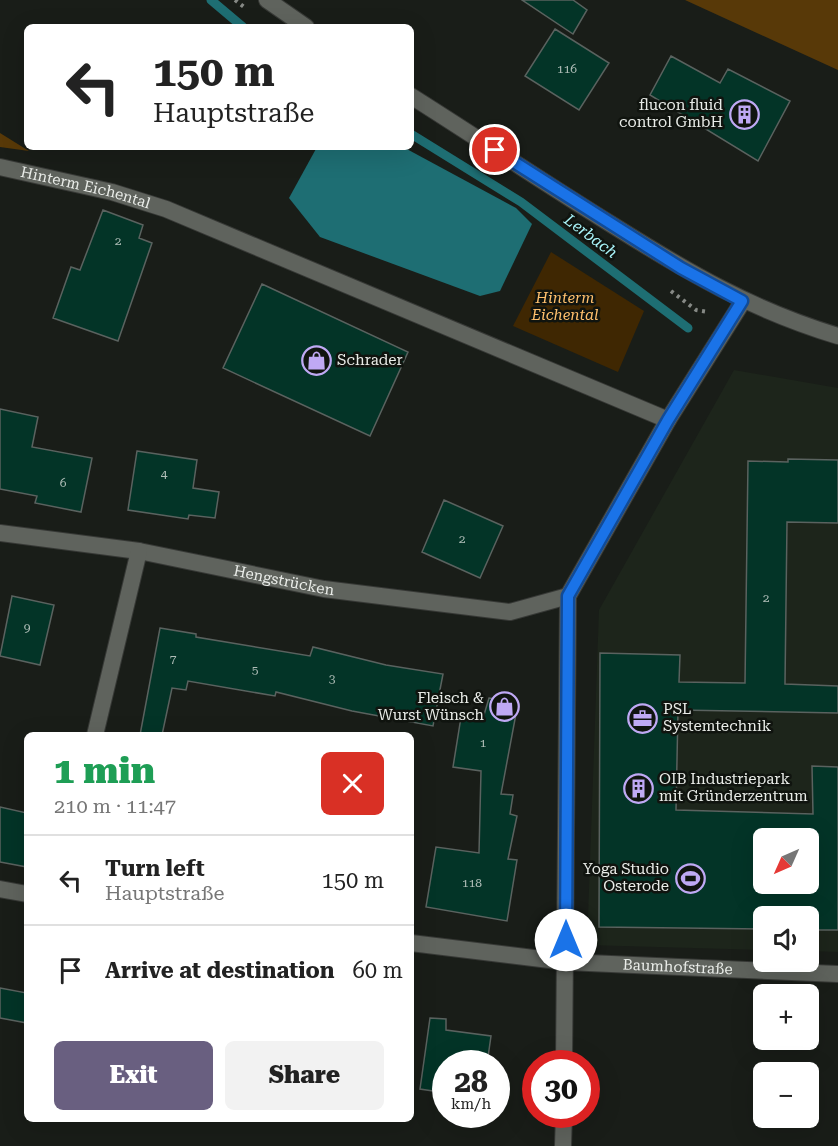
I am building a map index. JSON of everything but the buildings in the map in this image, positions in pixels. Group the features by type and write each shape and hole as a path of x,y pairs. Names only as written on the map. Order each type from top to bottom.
{"street":[{"path":"267,0 302,24"},
{"path":"414,98 587,210 710,285 742,301 838,336"},
{"name":"Hinterm Eichental","path":"0,167 112,192 166,208 668,420"},
{"path":"564,1050 568,596 668,420 742,301"},
{"name":"Hengstrücken","path":"0,533 139,551 324,589 510,612 568,596"},
{"path":"96,732 139,551"},
{"path":"0,889 24,893"},
{"name":"Baumhofstraße","path":"414,943 566,963 838,974"},
{"path":"563,1146 564,1128"}],"shaded area":[{"path":"685,0 838,0 838,70"},
{"path":"0,133 29,151 0,147"},
{"path":"734,370 838,388 838,952 819,951 819,906 753,906 753,950 587,945 599,610"}],"green space":[{"name":"Hinterm Eichental","path":"551,252 644,311 618,372 513,326"}],"water":[{"path":"315,150 409,150 516,208 532,224 500,291 480,296 320,237 289,198"}],"waterway":[{"name":"Lerbach","path":"211,0 239,24"},
{"name":"Lerbach","path":"414,136 521,202 688,328"}],"place":[{"name":"flucon fluid control GmbH","path":"744,114"},
{"name":"Schrader","path":"316,360"},
{"name":"Fleisch & Wurst Wünsch","path":"505,707"},
{"name":"PSL Systemtechnik","path":"642,718"},
{"name":"OIB Industriepark mit Gründerzentrum","path":"638,788"},
{"name":"Yoga Studio Osterode","path":"690,878"}],"route":[{"path":"495,150 681,268 742,301 668,420 568,596 566,940"}]}
